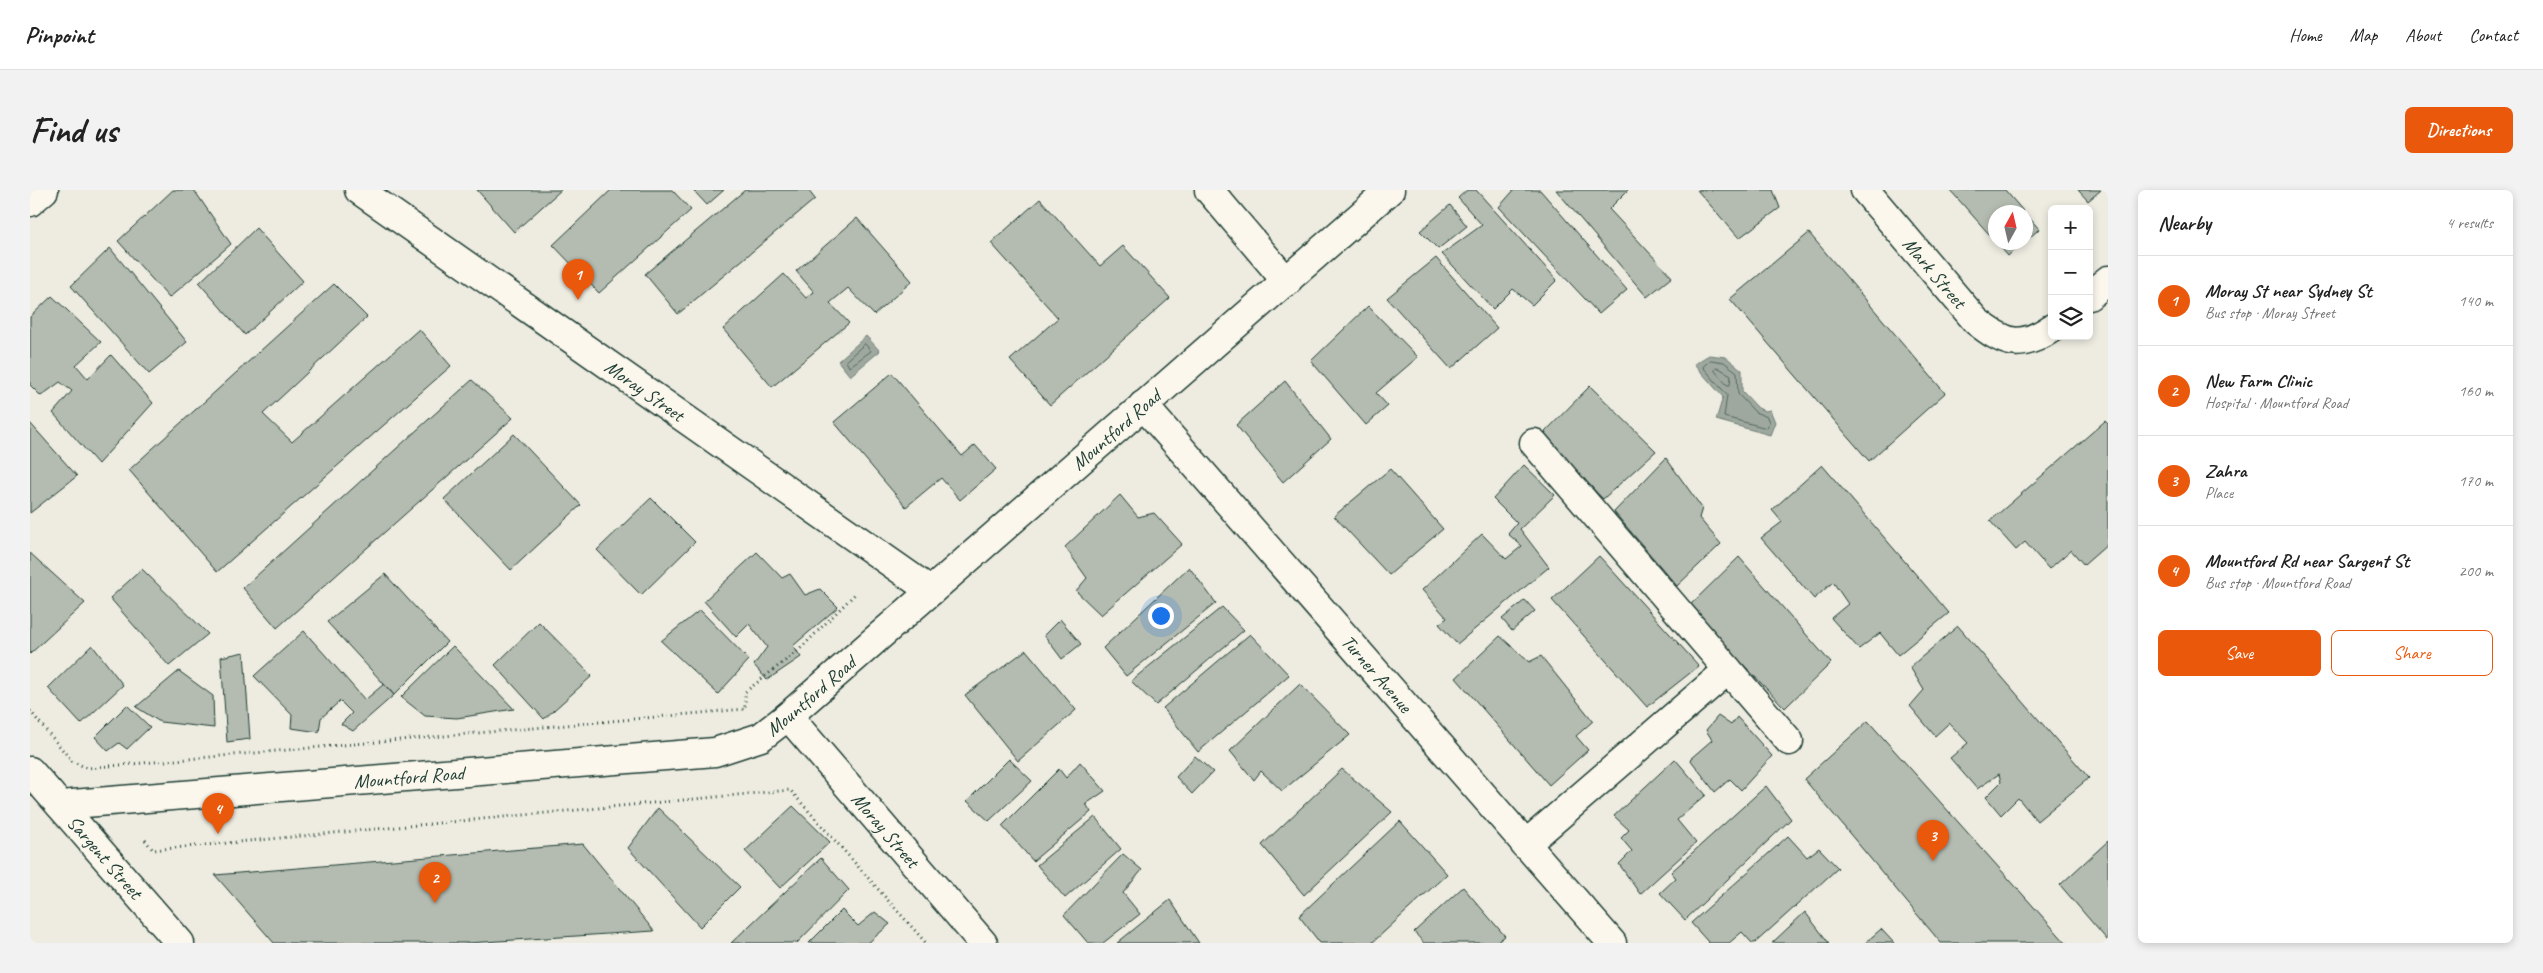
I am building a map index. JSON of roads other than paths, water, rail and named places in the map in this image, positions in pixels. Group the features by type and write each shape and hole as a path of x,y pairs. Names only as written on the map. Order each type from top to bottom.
{"street":[{"path":"30,202 44,190"},
{"name":"Moray Street","path":"359,190 931,591"},
{"path":"1209,190 1287,282"},
{"name":"Mountford Road","path":"60,806 715,752 761,736 788,716 1143,405 1287,282 1390,190"},
{"name":"Mark Street","path":"1865,190 1976,321 1995,336 2014,342 2026,342 2038,338 2048,331"},
{"path":"2090,295 2108,280"},
{"name":"Turner Avenue","path":"1143,405 1612,943"},
{"path":"1534,443 1789,741"},
{"path":"1525,844 1728,670"},
{"name":"Moray Street","path":"788,716 983,943"},
{"name":"Sargent Street","path":"30,771 180,943"}],"water":[{"path":"866,336 880,351 850,376 838,361"},
{"path":"1709,355 1726,357 1742,370 1742,391 1758,408 1765,411 1770,410 1775,422 1770,435 1716,420 1723,397 1694,364"}],"place":[{"name":"Moray St near Sydney St","path":"578,300"},
{"name":"Mountford Rd near Sargent St","path":"218,834"},
{"name":"Zahra","path":"1933,861"},
{"name":"New Farm Clinic","path":"435,903"}]}
